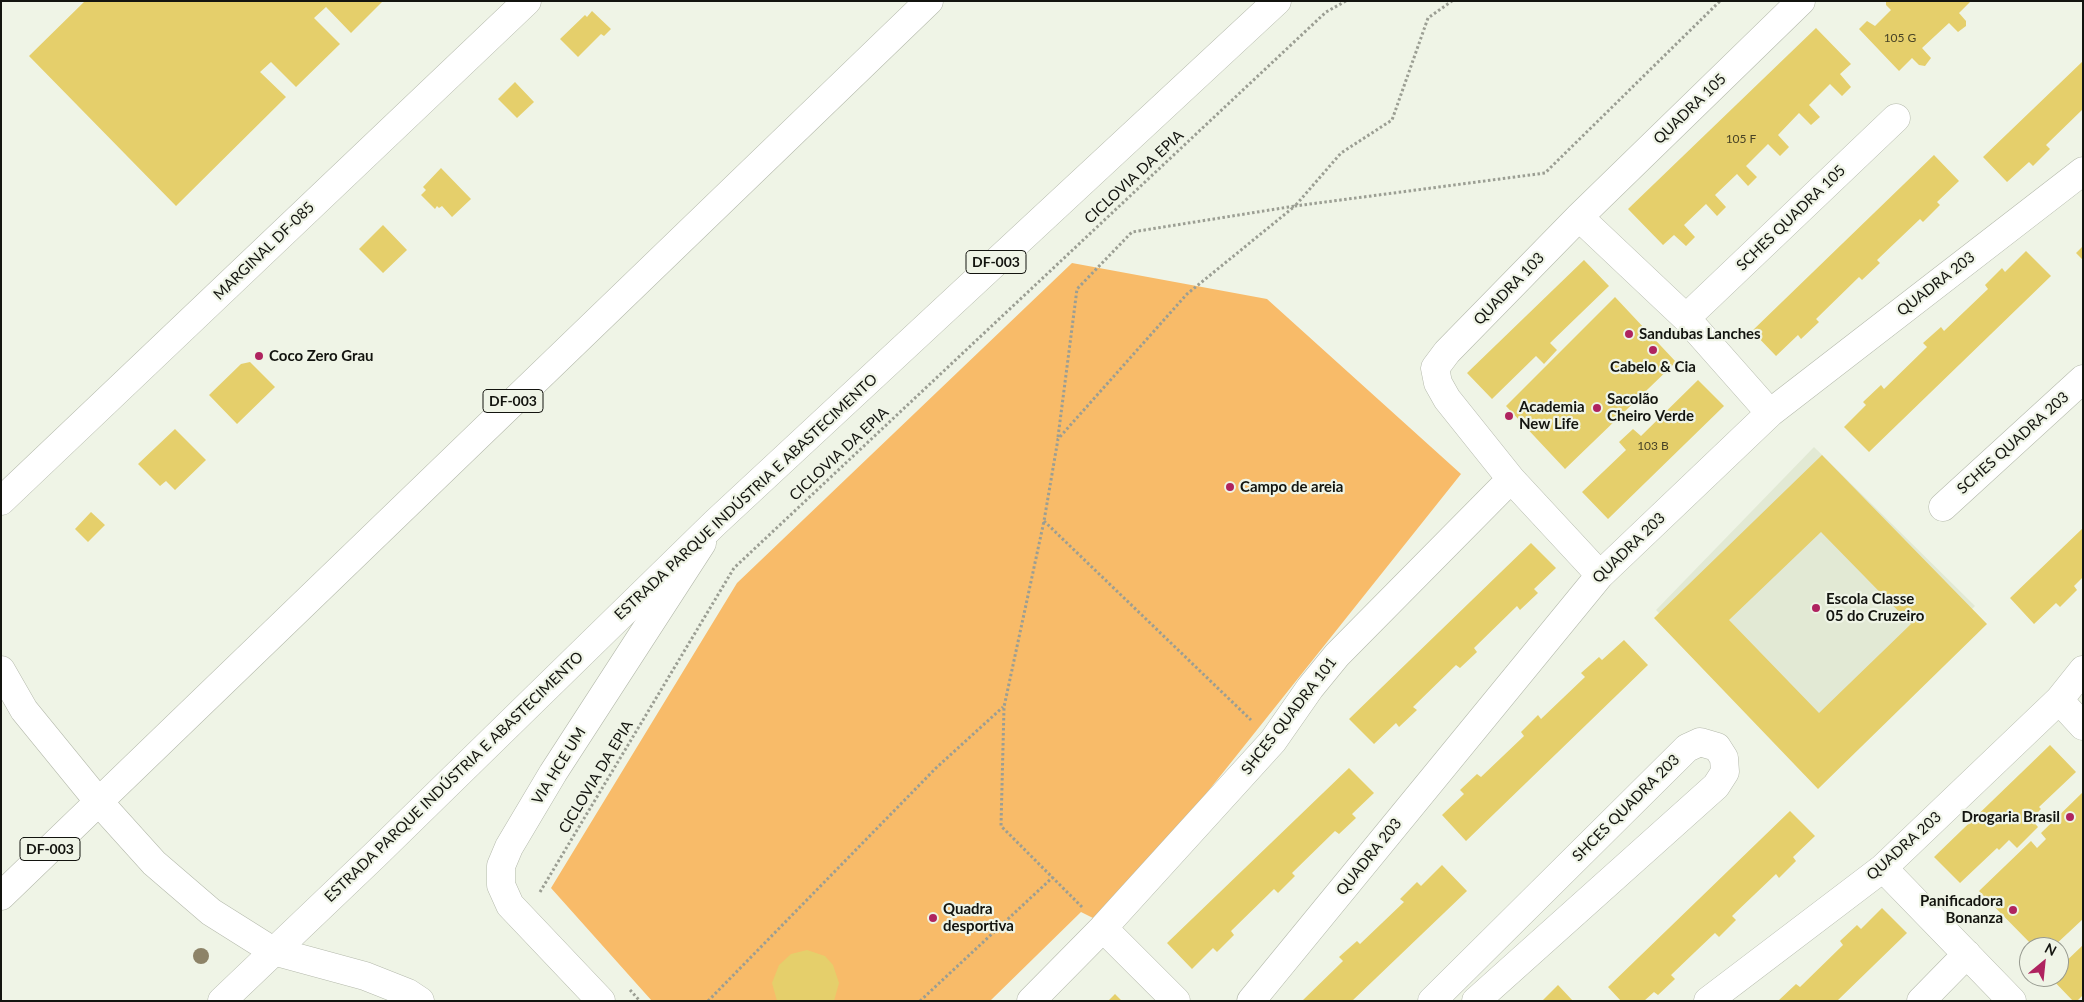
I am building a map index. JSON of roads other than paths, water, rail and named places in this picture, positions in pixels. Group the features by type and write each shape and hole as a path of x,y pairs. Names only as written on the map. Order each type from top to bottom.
{"main road":[{"name":"MARGINAL DF-085","path":"1,501 527,1"},
{"name":"DF-003","path":"1,896 928,1"},
{"name":"ESTRADA PARQUE INDÚSTRIA E ABASTECIMENTO","path":"222,1001 375,855 715,523 1277,1"},
{"name":"QUADRA 105","path":"1579,217 1801,1"},
{"name":"SCHES QUADRA 105","path":"1686,318 1896,118"},
{"name":"QUADRA 203","path":"1251,1001 1600,575 1770,413 2083,171"},
{"path":"1579,217 1686,318 1770,413"},
{"name":"QUADRA 103","path":"1579,217 1447,352 1435,368 1438,383 1447,399 1511,480 1600,575"},
{"name":"SCHES QUADRA 203","path":"1943,507 2083,379"},
{"name":"SHCES QUADRA 101","path":"1031,1001 1104,928 1273,741 1310,688 1337,655 1511,480"},
{"name":"VIA HCE UM","path":"600,1001 510,905 501,886 501,866 509,847 554,773 715,523"},
{"path":"1,670 24,710 99,802 154,863 211,912 273,951 365,976 408,993 420,1001"},
{"name":"QUADRA 203","path":"1708,1001 1883,868 2059,700 2083,670"},
{"path":"2059,700 2083,726"},
{"name":"SHCES QUADRA 203","path":"1432,1001 1686,748 1700,742 1717,747 1724,758 1725,772 1716,786 1476,1001"},
{"path":"1883,868 2012,1001"},
{"path":"1104,928 1176,1001"},
{"path":"1921,1001 1967,954"}],"place":[{"name":"Sandubas Lanches","path":"1629,334"},
{"name":"Cabelo & Cia","path":"1653,350"},
{"name":"Coco Zero Grau","path":"259,356"},
{"name":"Sacolão Cheiro Verde","path":"1597,408"},
{"name":"Academia New Life","path":"1509,416"},
{"name":"Campo de areia","path":"1230,487"},
{"name":"Escola Classe 05 do Cruzeiro","path":"1816,608"},
{"name":"Drogaria Brasil","path":"2070,817"},
{"name":"Panificadora Bonanza","path":"2013,910"},
{"name":"Quadra desportiva","path":"933,918"}]}
